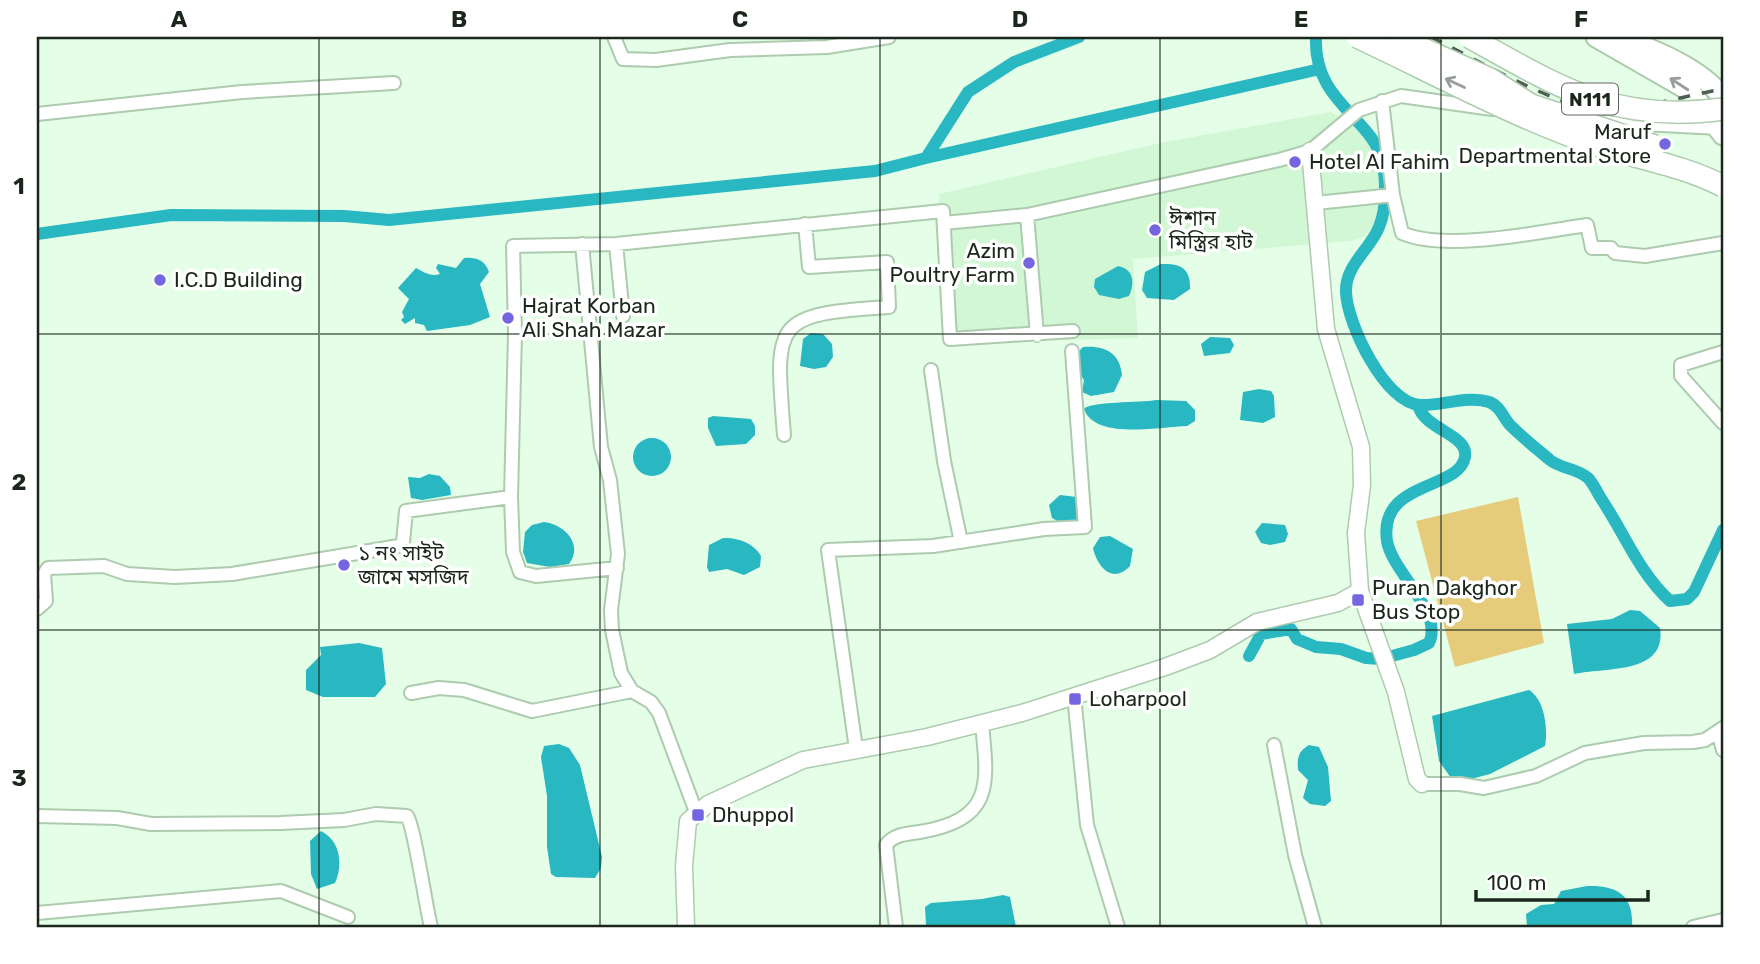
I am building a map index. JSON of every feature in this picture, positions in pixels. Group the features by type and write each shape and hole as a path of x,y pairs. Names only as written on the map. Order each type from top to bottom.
{"highway":[{"path":"1357,37 1534,120 1598,145 1681,167 1723,186"},
{"path":"1397,37 1490,79 1531,104 1723,169"},
{"name":"N111","path":"1469,37 1548,81 1604,104 1679,113 1722,124"}],"main road":[{"path":"1596,37 1690,91 1722,124"},
{"path":"1619,37 1652,50 1695,75 1712,86 1723,99"}],"street":[{"path":"614,37 623,59 656,60 730,50 827,47 890,37"},
{"path":"37,114 242,92 394,83"},
{"path":"944,223 1027,215 1310,151 1360,110 1401,96 1541,117 1722,124"},
{"path":"1382,101 1393,195 1402,233 1418,240 1459,242 1587,225 1592,248 1611,248 1615,253 1645,256 1723,243"},
{"path":"1310,151 1326,329 1361,447 1362,485 1356,533 1360,591 1399,705 1417,779 1422,785 1460,784 1484,789 1536,776 1574,757 1599,750 1644,743 1693,742 1721,730 1723,750"},
{"path":"1316,203 1393,195"},
{"path":"617,568 536,576 520,572 513,552 513,246 616,244 943,211 950,339 1073,331"},
{"path":"1027,215 1037,335"},
{"path":"784,435 779,351 787,332 813,314 889,307 887,262 809,267 805,224"},
{"path":"583,244 601,447 613,499 617,568 611,610 613,638 621,673 632,691 651,702 659,713 696,812"},
{"path":"616,244 623,316"},
{"path":"856,749 828,550 961,542 1044,529 1085,527 1072,351"},
{"path":"1723,352 1689,361 1681,365 1680,370 1681,376 1723,423"},
{"path":"931,370 944,461 961,542"},
{"path":"37,608 46,601 44,574 48,568 104,566 127,574 175,577 276,568 399,546 402,542 406,511 511,497"},
{"path":"686,927 685,846 688,821 696,812 803,760 927,737 1074,696 1210,650 1257,622 1338,603 1360,591"},
{"path":"411,693 439,688 464,690 532,711 632,691"},
{"path":"1074,696 1087,825 1118,927"},
{"path":"897,927 886,845 900,835 951,823 982,798 986,792 986,772 982,723"},
{"path":"1274,745 1295,855 1315,927"},
{"path":"37,816 117,818 151,824 280,823 344,820 376,814 407,816 412,822 416,860 431,927"},
{"path":"37,913 281,891 348,917"},
{"path":"1693,927 1723,920"}],"shaded area":[{"name":"ঈশান মিস্ত্রির হাট","path":"1331,112 1352,125 1368,142 1376,163 1381,186 1379,205 1375,223 1365,236 1352,241 1133,259 1138,338 946,343 939,194 1160,143"},
{"path":"1518,497 1544,643 1455,667 1416,521"}],"water":[{"path":"464,258 480,260 489,272 480,284 490,317 470,325 427,331 424,325 415,323 415,318 405,324 401,320 404,317 402,312 409,299 398,288 416,268 436,275 440,274 436,268 438,264 456,268"},
{"path":"1161,264 1183,268 1189,276 1190,289 1174,300 1147,298 1142,290 1145,272"},
{"path":"1118,266 1127,270 1132,277 1129,296 1119,299 1099,295 1094,287 1095,279"},
{"path":"811,333 823,334 832,344 833,357 826,367 814,369 800,366 803,339"},
{"path":"1210,337 1230,338 1234,345 1230,353 1204,356 1201,344"},
{"path":"1083,347 1098,347 1115,356 1122,375 1114,392 1091,396 1082,392 1084,380 1079,373 1078,352"},
{"path":"1259,389 1271,391 1274,396 1275,417 1263,423 1240,420 1243,392"},
{"path":"1156,400 1186,401 1195,410 1195,421 1187,426 1129,430 1101,425 1090,419 1084,409 1096,405"},
{"path":"713,416 751,419 755,426 755,435 746,444 716,446 708,428 708,418"},
{"path":"652,438 665,444 671,457 665,470 652,476 639,470 633,457 639,444"},
{"path":"429,474 440,476 450,487 451,495 422,500 411,498 408,477 420,478"},
{"path":"1060,495 1077,497 1077,523 1063,524 1052,518 1049,505"},
{"path":"544,522 558,527 570,536 574,549 569,564 550,567 527,563 523,552 525,532 532,525"},
{"path":"1262,523 1285,525 1288,534 1285,542 1270,545 1261,543 1255,532"},
{"path":"1110,536 1133,549 1130,566 1117,574 1102,567 1093,548 1100,537"},
{"path":"723,538 750,544 761,556 760,567 744,575 727,569 709,572 709,545"},
{"path":"1630,610 1640,611 1660,628 1660,643 1654,654 1631,666 1574,674 1567,624 1612,619"},
{"path":"359,643 382,648 386,684 375,697 323,697 306,690 306,670 321,655 320,647"},
{"path":"1529,690 1539,701 1544,715 1545,746 1490,774 1467,780 1451,778 1439,761 1432,716"},
{"path":"559,744 569,748 580,765 602,857 601,868 595,878 556,877 551,874 547,847 547,796 541,757 544,746"},
{"path":"1309,745 1319,747 1328,767 1331,801 1325,806 1310,804 1303,798 1308,780 1298,770 1298,759 1302,750"},
{"path":"321,831 328,835 336,847 339,869 335,883 317,889 311,874 310,841"},
{"path":"1587,886 1607,887 1622,894 1630,907 1632,927 1527,927 1526,914 1541,905 1554,904 1561,891"},
{"path":"1003,895 1010,897 1016,927 926,925 925,907 931,903"}],"waterway":[{"path":"37,234 171,215 344,216 389,220 875,171 926,158 968,92 1014,62 1079,37"},
{"path":"1316,37 1318,60 1324,78 1368,134 1383,164 1385,196 1382,220 1349,274 1346,292 1353,323 1381,377 1407,401 1420,405 1481,400 1496,406 1510,425 1550,460 1588,478 1641,566 1670,601 1687,599 1694,592 1723,530"},
{"path":"926,158 1320,69"},
{"path":"1249,656 1261,634 1291,629 1297,639 1316,647 1341,649 1366,658 1381,659 1429,643 1432,631 1429,618 1424,605 1391,553 1387,541 1388,521 1395,507 1406,497 1449,476 1460,468 1465,457 1460,443 1428,420 1418,405"}],"railway":[{"path":"1431,37 1537,90 1580,106 1597,109 1629,108 1723,89"}],"place":[{"name":"Maruf Departmental Store","path":"1665,144"},
{"name":"Hotel Al Fahim","path":"1295,162"},
{"name":"ঈশান মিস্ত্রির হাট","path":"1155,230"},
{"name":"Azim Poultry Farm","path":"1029,263"},
{"name":"I.C.D Building","path":"160,280"},
{"name":"Hajrat Korban Ali Shah Mazar","path":"508,318"},
{"name":"১ নং সাইট জামে মসজিদ","path":"344,565"},
{"name":"Puran Dakghor Bus Stop","path":"1358,600"},
{"name":"Loharpool","path":"1075,699"},
{"name":"Dhuppol","path":"698,815"}]}
